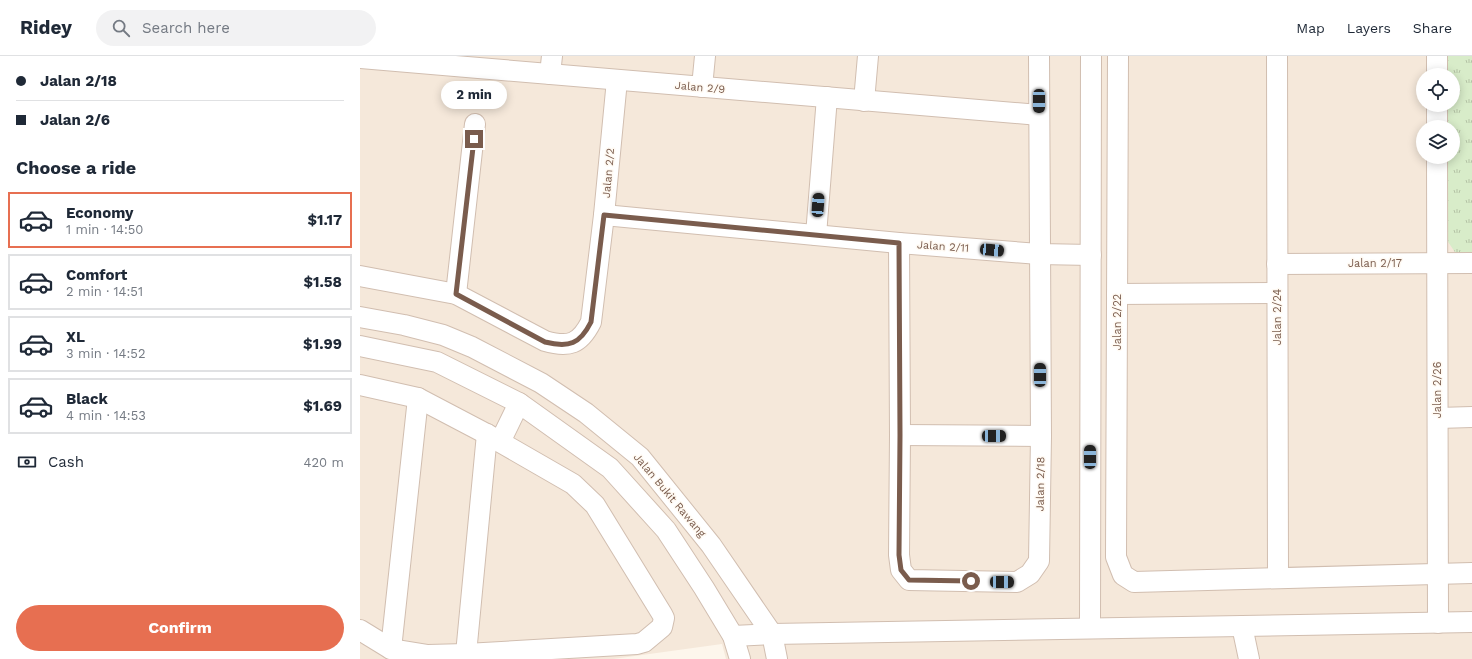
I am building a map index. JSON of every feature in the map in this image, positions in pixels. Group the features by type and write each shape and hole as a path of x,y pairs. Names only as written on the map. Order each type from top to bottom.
{"street":[{"path":"702,87 705,56"},
{"path":"864,101 868,56"},
{"name":"Jalan 2/18","path":"900,435 899,555 901,570 909,580 1017,582 1030,574 1039,561 1041,436 1039,56"},
{"path":"1090,628 1091,56"},
{"name":"Jalan 2/22","path":"1118,56 1116,557 1123,575 1134,582 1278,578"},
{"name":"Jalan 2/24","path":"1277,56 1278,578"},
{"path":"1436,56 1437,68"},
{"name":"Jalan 2/9","path":"360,58 551,65 617,80 1039,115"},
{"name":"Jalan 2/2","path":"360,276 456,294 545,342 558,345 574,342 585,335 591,322 604,215 617,80"},
{"path":"816,235 827,97"},
{"path":"456,294 476,124"},
{"name":"Jalan 2/26","path":"1437,164 1438,623"},
{"name":"Jalan 2/11","path":"604,215 899,243 1039,254 1091,255"},
{"path":"899,243 900,435 1041,436"},
{"name":"Jalan 2/17","path":"1277,264 1472,263"},
{"path":"1117,294 1277,293"},
{"name":"Jalan Bukit Rawang","path":"360,317 417,328 443,335 541,383 586,413 640,458 711,545 772,634 777,659"},
{"path":"360,346 437,362 520,404 610,468 666,530 708,594 733,636 740,659"},
{"path":"360,385 418,398 494,438 573,484 595,505 662,614 664,623 659,631 644,642 637,644 428,655 391,649 360,630"},
{"path":"391,649 418,398"},
{"path":"466,654 494,438 520,404"},
{"path":"1438,418 1472,417"},
{"path":"1278,578 1472,573"},
{"path":"733,636 772,634 1472,622"},
{"path":"1242,626 1249,659"}],"shaded area":[{"path":"360,56 1472,56 1472,659 726,659 722,644 613,659 360,659"}],"green space":[{"path":"1446,56 1472,56 1472,257 1459,258 1444,236 1445,164 1460,164 1460,120 1445,120 1445,112 1460,112 1460,68 1446,68"}],"route":[{"path":"474,139 456,294 545,342 558,345 574,342 585,335 591,322 604,215 899,243 899,555 901,570 909,580 971,581"}]}
